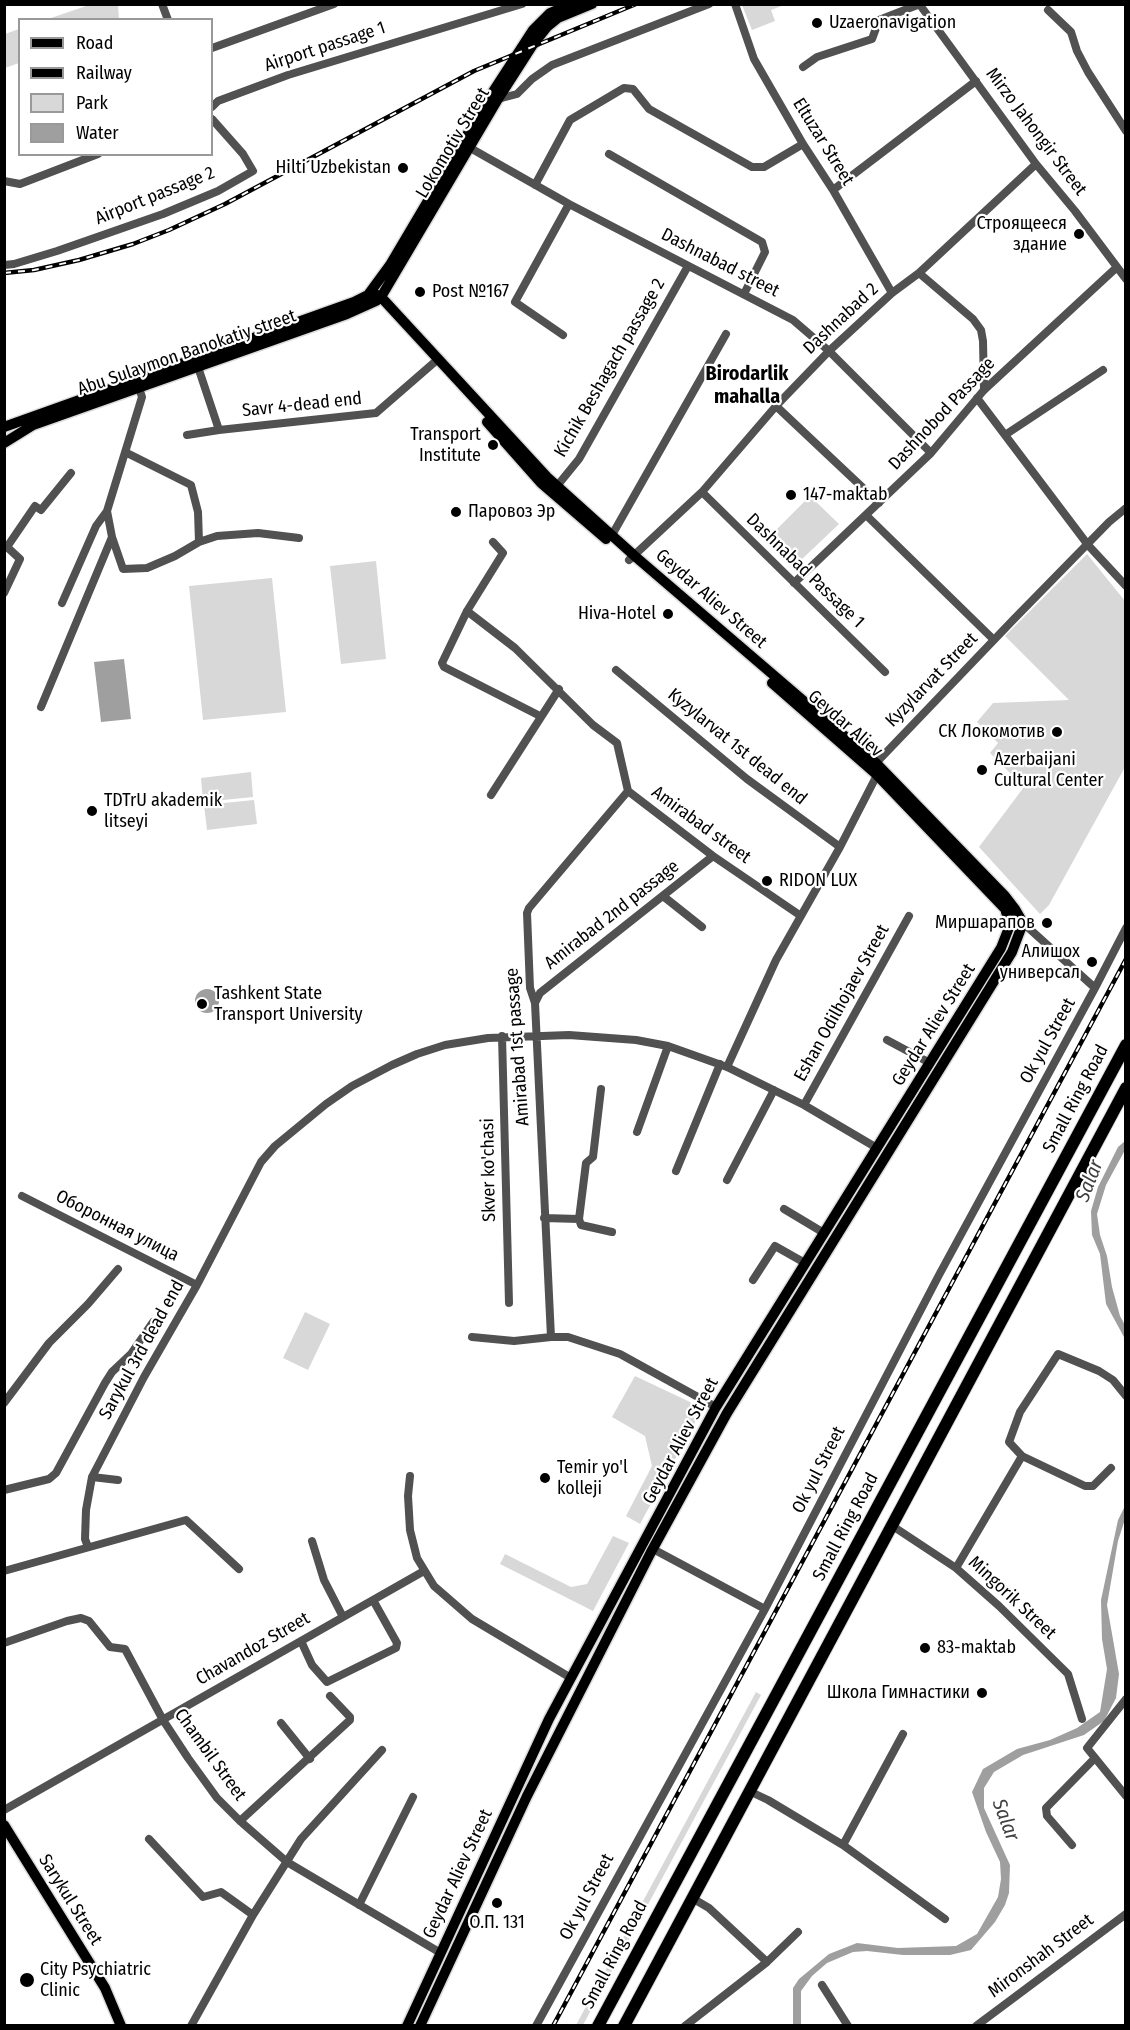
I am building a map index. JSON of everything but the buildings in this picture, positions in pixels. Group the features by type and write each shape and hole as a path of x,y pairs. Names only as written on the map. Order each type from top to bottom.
{"highway":[{"name":"Small Ring Road","path":"598,2025 1125,1045"},
{"path":"624,2025 1125,1088"},
{"path":"621,1981 642,1991"}],"main road":[{"path":"555,10 571,4"},
{"path":"555,10 592,4"},
{"name":"Lokomotiv Street","path":"376,297 466,146 555,10"},
{"name":"Lokomotiv Street","path":"466,146 487,101 533,30 555,10"},
{"name":"Geydar Aliev Street","path":"376,297 544,480 876,769 1005,897 1023,923 1016,945 930,1062 881,1151 824,1233 716,1407 583,1685 527,1796 420,2025"},
{"name":"Abu Sulaymon Banokatiy street","path":"4,427 198,367 347,314 376,297"},
{"name":"Abu Sulaymon Banokatiy street","path":"4,442 33,424 354,302 376,297"},
{"name":"Geydar Aliev Street","path":"544,480 557,486 612,535 632,558"},
{"name":"Geydar Aliev","path":"876,769 1006,912"},
{"name":"Geydar Aliev Street","path":"1006,912 1023,923"},
{"name":"Geydar Aliev Street","path":"406,2025 571,1678 881,1151 966,1015 1006,939 1010,925 1006,912"},
{"path":"716,1407 727,1413"},
{"path":"571,1678 583,1685"},
{"path":"515,1792 527,1796"},
{"name":"Sarykul Street","path":"4,1825 105,1988 121,2025"},
{"path":"440,1952 451,1957"}],"street":[{"name":"Аirport passage 1","path":"213,48 334,4"},
{"name":"Аirport passage 1","path":"213,106 218,101 288,75 522,4"},
{"path":"498,99 517,94 552,65 709,4"},
{"name":"Eltuzar Street","path":"735,4 754,58 892,293"},
{"path":"803,67 817,57 873,39 879,20 920,5"},
{"name":"Mirzo Jahongir Street","path":"920,5 1036,164 1075,211 1125,279"},
{"path":"1048,10 1071,32 1077,51 1088,72 1125,131"},
{"path":"833,190 976,81"},
{"path":"535,185 570,120 624,88 633,88 649,109 752,167 764,167 803,144"},
{"name":"Аirport passage 2","path":"4,265 57,251 163,214 218,190 252,171 243,154 213,120"},
{"name":"Dashnabad street","path":"466,146 569,204 793,320 829,351 931,453"},
{"path":"609,154 762,243 765,252 744,294"},
{"path":"4,181 20,184 93,156"},
{"name":"Dashnabad 2","path":"632,558 702,492 776,406 829,351 892,293 919,273 1036,164"},
{"path":"563,335 515,302 569,204"},
{"name":"Kichik Beshagach passage 2","path":"557,486 579,459 688,266"},
{"name":"Dashnobod Passage","path":"794,583 931,453 984,390 1116,268"},
{"path":"919,273 973,320 981,330 984,390"},
{"path":"612,535 726,334"},
{"name":"Savr 4-dead end","path":"187,435 376,413 435,362"},
{"path":"198,367 219,430"},
{"path":"1005,435 1103,370"},
{"path":"62,603 96,526 107,511 127,453 142,398 137,384"},
{"path":"977,398 1088,544 1125,586"},
{"path":"776,406 879,503"},
{"path":"127,453 192,485 198,512 199,542"},
{"path":"4,592 20,559 7,547 8,537 35,506 41,510 71,473"},
{"name":"Dashnabad Passage 1","path":"702,492 885,672"},
{"name":"Kyzylarvat Street","path":"676,1172 723,1065 767,978 840,847 876,769 994,640 1125,508"},
{"path":"107,511 112,537 123,569 147,568 199,542 217,537 258,533 299,538"},
{"path":"867,515 994,640"},
{"path":"40,707 112,537"},
{"path":"493,542 503,553 466,611 443,658 444,667 540,716"},
{"name":"Amirabad street","path":"466,611 515,648 593,725 617,743 628,791 713,856 801,916"},
{"name":"Kyzylarvat 1st dead end","path":"616,670 747,779 840,847"},
{"path":"491,795 559,689"},
{"name":"Amirabad 1st passage","path":"551,1337 535,1003 530,988 527,911 628,791"},
{"name":"Amirabad 2nd passage","path":"535,1003 540,993 713,856"},
{"path":"663,896 702,927"},
{"name":"Eshаn Odilhojaev Street","path":"804,1106 909,916"},
{"name":"Geydar Aliev Street","path":"1023,923 1095,988"},
{"name":"Ok yul Street","path":"536,2025 765,1609 939,1275 1095,988 1125,928"},
{"name":"Sarykul 3rd dead end","path":"88,1547 85,1539 86,1510 92,1477 261,1162 275,1146 326,1104 365,1079 404,1059 459,1042 502,1036 602,1036 668,1046 723,1065 774,1090 881,1151"},
{"name":"Skver ko'chasi","path":"502,1036 509,1303"},
{"path":"887,1040 930,1062"},
{"path":"637,1132 668,1046"},
{"path":"601,1089 593,1157 586,1163 579,1219 581,1225 612,1232"},
{"path":"727,1180 774,1090"},
{"name":"Оборонная улица","path":"22,1196 197,1285"},
{"path":"784,1209 824,1233"},
{"path":"544,1218 579,1219"},
{"path":"753,1281 775,1246 805,1263"},
{"path":"4,1403 49,1343 88,1304 118,1269"},
{"path":"4,1490 49,1479 56,1473 112,1372 131,1354 153,1323"},
{"path":"472,1337 514,1341 568,1337 620,1354 716,1407"},
{"path":"1111,1468 1093,1486 1085,1486 1022,1456 1009,1442 1020,1412 1058,1354 1099,1371 1113,1380 1125,1396"},
{"path":"956,1568 1022,1456"},
{"path":"410,1476 408,1496 410,1530 417,1558 423,1570 448,1599 472,1620 571,1678"},
{"path":"92,1477 118,1480"},
{"path":"4,1571 186,1520 239,1569"},
{"name":"Mingorik Street","path":"891,1526 956,1568 999,1606 1068,1674 1082,1719"},
{"path":"312,1541 324,1580 343,1617"},
{"path":"648,1546 765,1609"},
{"name":"Chavandoz Street","path":"4,1810 423,1570"},
{"path":"302,1641 312,1665 327,1682 396,1648 397,1643 373,1600"},
{"name":"Chambil Street","path":"4,1643 67,1621 81,1618 89,1621 110,1647 125,1649 163,1720 217,1798 240,1821 287,1862 440,1952"},
{"path":"240,1821 351,1719 330,1696"},
{"path":"1125,1699 1087,1748 1125,1796"},
{"path":"281,1723 310,1759"},
{"path":"843,1845 903,1734"},
{"path":"191,2025 253,1915 302,1839 382,1750"},
{"path":"1072,1845 1046,1811 1095,1758"},
{"path":"749,1791 843,1845 945,1919"},
{"path":"358,1905 413,1797"},
{"path":"149,1839 203,1897 221,1892 253,1915"},
{"path":"692,1898 709,1908 767,1962"},
{"name":"Mironshah Street","path":"978,2025 1125,1914"},
{"path":"686,2025 767,1962 798,1932"},
{"path":"822,1985 848,2025"}],"green space":[{"path":"92,4 118,5 119,18 51,18"},
{"path":"742,5 784,5 771,10 775,21 752,30"},
{"path":"18,29 18,63 5,68 5,34"},
{"path":"810,496 839,524 800,561 774,532"},
{"name":"СК Локомотив","path":"1087,554 1125,601 1125,767 1049,905 1040,914 979,847 1024,787 990,753 998,743 977,722 993,703 1069,700 1005,636"},
{"path":"376,561 386,659 341,664 330,566"},
{"path":"272,578 286,712 203,720 189,586"},
{"path":"251,772 253,797 203,802 201,778"},
{"path":"254,800 257,824 207,830 204,805"},
{"path":"305,1312 330,1324 308,1370 283,1358"},
{"path":"635,1376 690,1402 699,1415 640,1524 626,1516 652,1466 645,1436 612,1417"},
{"path":"613,1536 629,1543 593,1611 500,1564 505,1554 571,1587 587,1584"},
{"path":"756,1692 761,1695 583,2025 576,2025"}],"water":[{"path":"124,659 131,719 101,722 94,662"},
{"path":"207,989 215,993 219,1001 215,1009 207,1013 199,1009 195,1001 199,993"},
{"name":"Salar","path":"1125,1141 1125,1150 1106,1185 1097,1214 1112,1287 1120,1316 1125,1325 1125,1339 1106,1304 1100,1254 1092,1235 1091,1211 1098,1187 1118,1147"},
{"name":"Salar","path":"1125,1506 1125,1519 1118,1541 1107,1605 1119,1674 1116,1698 1104,1721 1084,1735 1023,1755 994,1772 984,1788 984,1808 1010,1865 1009,1893 995,1922 971,1950 950,1955 853,1952 827,1963 812,1976 801,1991 801,2025 793,2025 793,1988 799,1979 829,1954 857,1943 898,1948 956,1946 977,1934 998,1897 1001,1879 1000,1862 986,1832 972,1792 983,1769 1017,1749 1050,1740 1077,1728 1100,1712 1107,1669 1102,1639 1101,1600 1118,1520"}],"railway":[{"path":"4,273 34,270 79,260 133,244 169,230 225,204 474,71 636,4"},
{"path":"553,2026 1126,959"}],"place":[{"name":"Uzaeronavigation","path":"817,23"},
{"name":"Hilti Uzbekistan","path":"403,168"},
{"name":"Строящееся здание","path":"1079,234"},
{"name":"Post №167","path":"420,292"},
{"name":"Transport Institute","path":"493,445"},
{"name":"147-maktab","path":"791,495"},
{"name":"Паровоз Эр","path":"456,512"},
{"name":"Hiva-Hotel","path":"668,614"},
{"name":"СК Локомотив","path":"1057,732"},
{"name":"Azerbaijani Cultural Center","path":"982,770"},
{"name":"TDTrU akademik litseyi","path":"92,811"},
{"name":"RIDON LUX","path":"767,881"},
{"name":"Миршарапов","path":"1047,923"},
{"name":"Алишох универсал","path":"1092,962"},
{"name":"Tashkent State Transport University","path":"202,1004"},
{"name":"Temir yo'l kolleji","path":"545,1478"},
{"name":"83-maktab","path":"925,1648"},
{"name":"Школа Гимнастики","path":"982,1693"},
{"name":"О.П. 131","path":"497,1903"},
{"name":"City Psychiatric Clinic","path":"27,1980"}],"district":[{"name":"Birodarlik mahalla","path":"747,386"}]}
